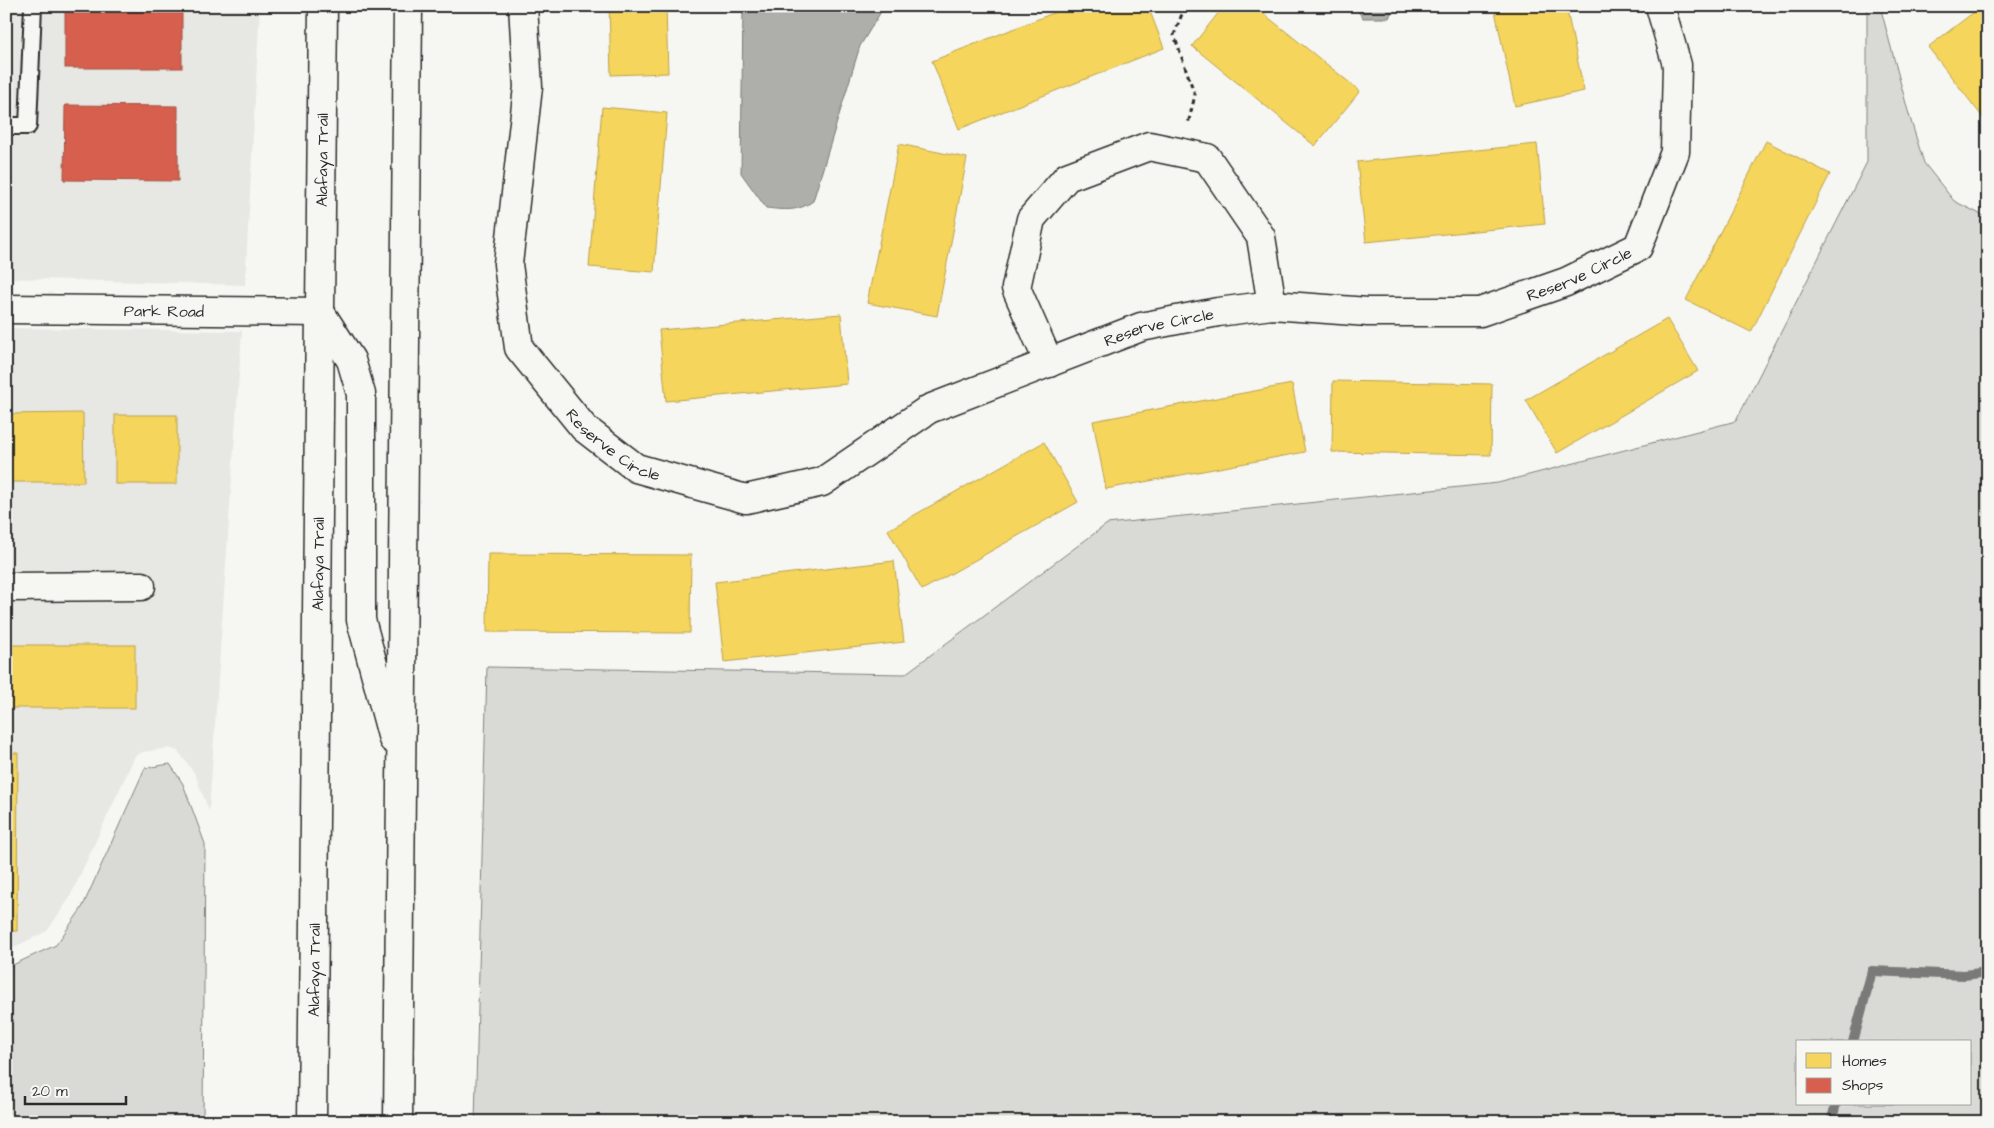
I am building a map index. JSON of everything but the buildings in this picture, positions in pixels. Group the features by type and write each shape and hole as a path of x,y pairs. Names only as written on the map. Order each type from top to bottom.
{"street":[{"name":"Alafaya Trail","path":"312,1122 323,6"},
{"path":"398,1122 408,6"},
{"name":"Reserve Circle","path":"523,6 528,87 508,264 519,348 584,428 636,468 746,499 822,482 929,409 1141,327 1218,312 1272,305 1368,312 1480,312 1566,282 1638,247 1675,152 1677,65 1660,6"},
{"path":"1049,363 1016,288 1030,219 1067,177 1150,146 1207,158 1261,237 1272,305"},
{"name":"Park Road","path":"6,309 320,312"},
{"path":"320,312 351,360 361,394 361,620 402,774"},
{"path":"6,587 142,586"}],"lane":[{"path":"6,126 28,126 33,6"}],"path":[{"path":"1182,153 1195,96 1174,35 1186,6"}],"shaded area":[{"path":"6,6 260,6 245,285 6,278"},
{"path":"743,6 887,6 882,10 860,46 813,201 796,209 766,208 741,173"},
{"path":"1354,6 1394,6 1389,18 1363,18"},
{"path":"1867,6 1880,6 1924,163 1954,201 1988,218 1988,1122 475,1122 487,667 905,674 1107,524 1498,483 1736,421 1867,162"},
{"path":"6,328 242,331 209,811 195,774 178,751 168,748 143,752 135,756 69,899 47,931 6,951"},
{"path":"170,764 183,784 205,844 203,1122 6,1122 6,968 56,945 82,908 145,768"}],"waterway":[{"path":"1854,1040 1872,971 1964,975 1988,972"},
{"path":"1831,1122 1835,1106"}]}
